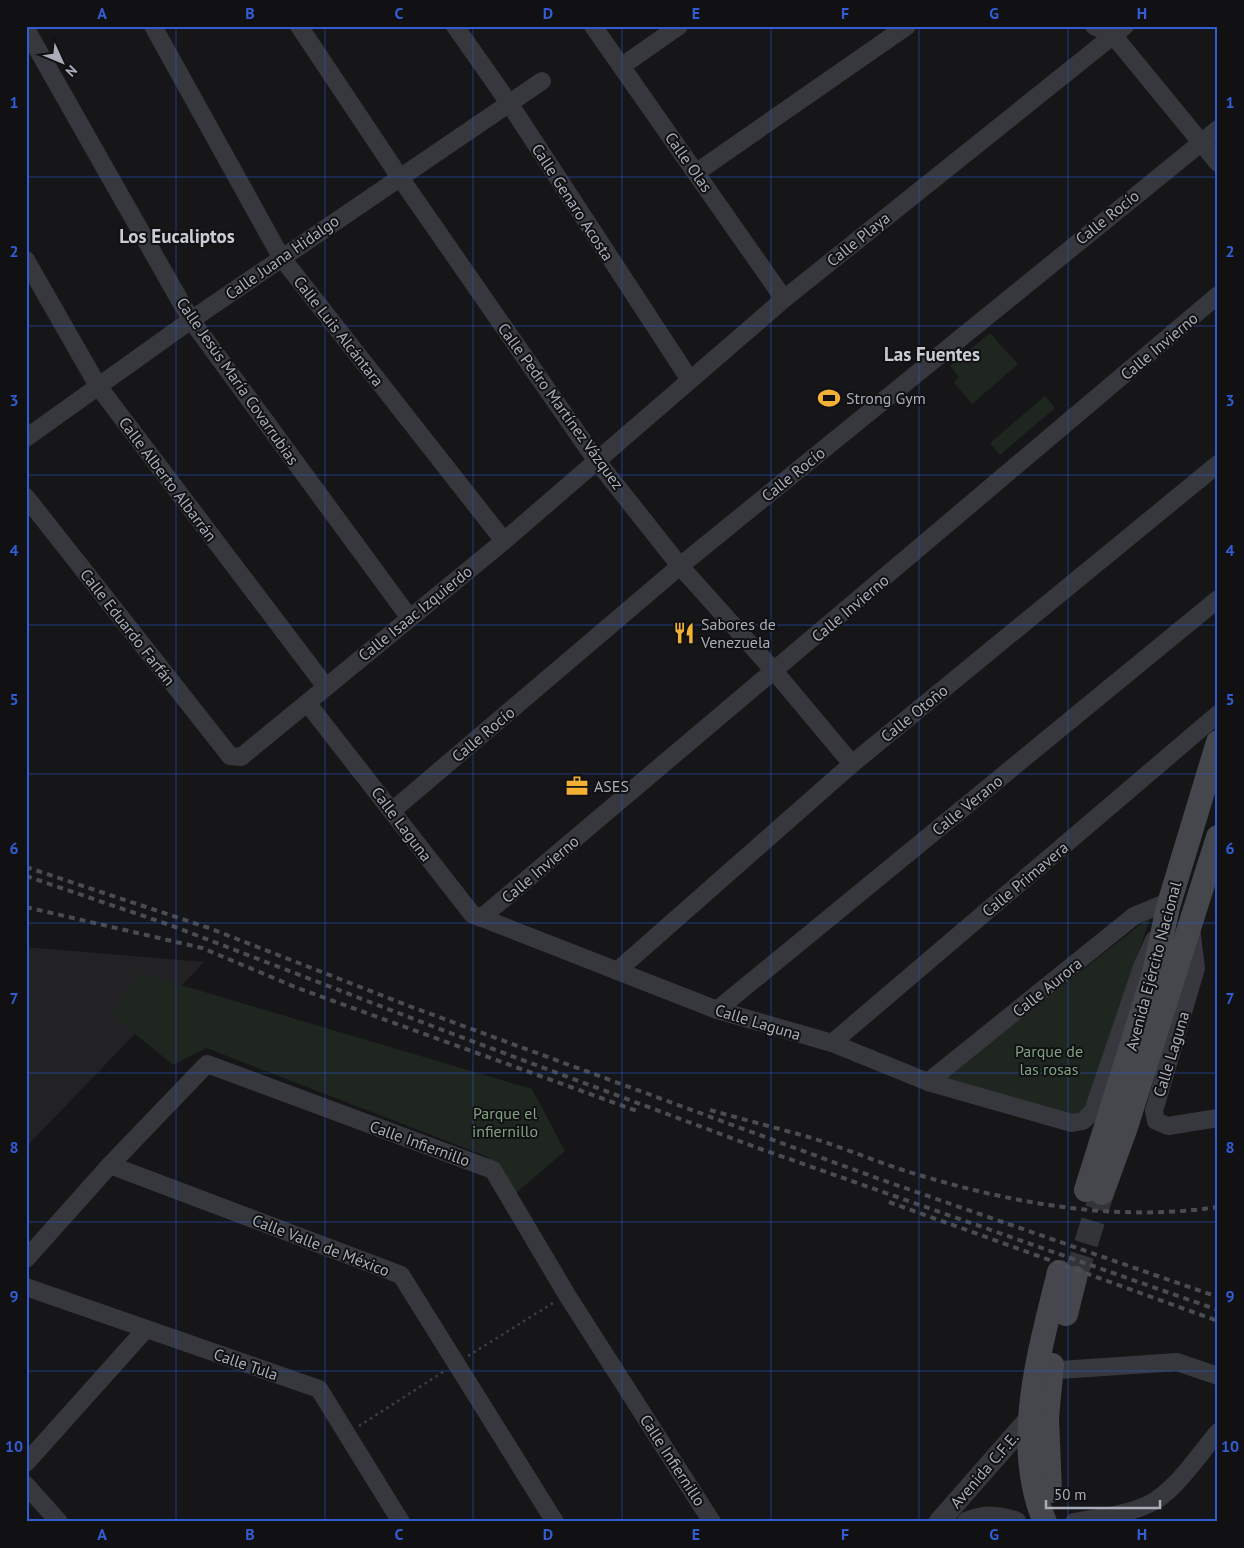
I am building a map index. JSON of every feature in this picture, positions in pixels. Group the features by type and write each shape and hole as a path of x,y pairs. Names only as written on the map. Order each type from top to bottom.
{"main road":[{"name":"Avenida Ejército Nacional","path":"1218,742 1169,904 1154,973 1094,1191 1125,1130 1218,837"},
{"path":"1045,1522 1037,1499 1030,1453 1030,1418 1037,1361 1067,1275 1050,1373 1047,1417 1051,1497 1059,1522"}],"street":[{"name":"Calle Luis Alcántara","path":"152,26 281,257 504,541"},
{"name":"Calle Pedro Martínez Vázquez","path":"298,26 399,176 596,460 680,566 775,672 852,764"},
{"name":"Calle Genaro Acosta","path":"455,26 509,103 690,380"},
{"name":"Calle Olas","path":"593,26 697,172 784,299"},
{"path":"622,66 679,26"},
{"path":"697,172 907,26"},
{"path":"1094,26 1119,30 1199,142 1218,163"},
{"name":"Calle Jesús María Covarrubias","path":"26,29 191,320 409,617"},
{"name":"Calle Playa","path":"596,460 784,299 1119,30"},
{"name":"Calle Juana Hidalgo","path":"26,438 281,257 542,81"},
{"name":"Calle Rocío","path":"392,811 680,566 1199,142 1218,129"},
{"name":"Calle Alberto Albarrán","path":"26,260 98,386 326,688"},
{"name":"Calle Invierno","path":"481,918 775,672 1218,295"},
{"name":"Calle Isaac Izquierdo","path":"230,756 241,757 308,704 409,617 504,541 596,460"},
{"name":"Calle Otoño","path":"617,971 852,764 1218,464"},
{"name":"Calle Eduardo Farfán","path":"26,497 230,756"},
{"name":"Calle Verano","path":"717,1010 1218,599"},
{"name":"Calle Laguna","path":"308,704 472,914 717,1010 832,1043 928,1082 1072,1123 1084,1121 1093,1111 1142,967 1169,904"},
{"name":"Calle Primavera","path":"832,1043 1218,714"},
{"name":"Calle Aurora","path":"928,1082 1134,916 1169,904"},
{"name":"Calle Laguna","path":"1191,924 1196,968 1154,1111 1156,1120 1168,1126 1218,1118"},
{"name":"Calle Infiernillo","path":"26,1259 110,1165 207,1064 494,1170 567,1295 712,1522"},
{"name":"Calle Valle de México","path":"110,1165 401,1275 555,1522"},
{"name":"Calle Tula","path":"26,1287 319,1389 401,1522"},
{"path":"26,1463 146,1329"},
{"path":"1060,1370 1177,1362 1218,1376"},
{"name":"Avenida C.F.E.","path":"939,1522 1030,1418"},
{"path":"1074,1522 1130,1511 1151,1504 1167,1492 1218,1432"},
{"path":"26,1485 59,1522"},
{"name":"Avenida C.F.E.","path":"967,1522 977,1518 998,1516 1016,1522"}],"shaded area":[{"path":"26,947 204,962 26,1147"}],"green space":[{"path":"990,333 1018,364 972,404 954,382 959,377 950,366"},
{"path":"1045,396 1055,408 1000,455 990,443"},
{"name":"Parque de las rosas","path":"1151,916 1081,1119 945,1079"},
{"name":"Parque el infiernillo","path":"140,973 532,1089 565,1151 516,1193 488,1157 206,1048 173,1065 112,1015"}],"tunnel":[{"path":"1075,1278 1102,1193"}],"railway":[{"path":"26,867 209,928 409,1006 882,1180 1218,1297"},
{"path":"26,876 170,925 445,1031 758,1148 1218,1310"},
{"path":"26,907 202,948 295,987 637,1111"},
{"path":"710,1110 815,1139 919,1175 1030,1202 1067,1208 1142,1212 1218,1207"},
{"path":"889,1202 1218,1321"}],"place":[{"name":"Strong Gym","path":"829,398"},
{"name":"Sabores de Venezuela","path":"684,633"},
{"name":"ASES","path":"577,786"}],"district":[{"name":"Los Eucaliptos","path":"177,236"},
{"name":"Las Fuentes","path":"932,354"}]}
